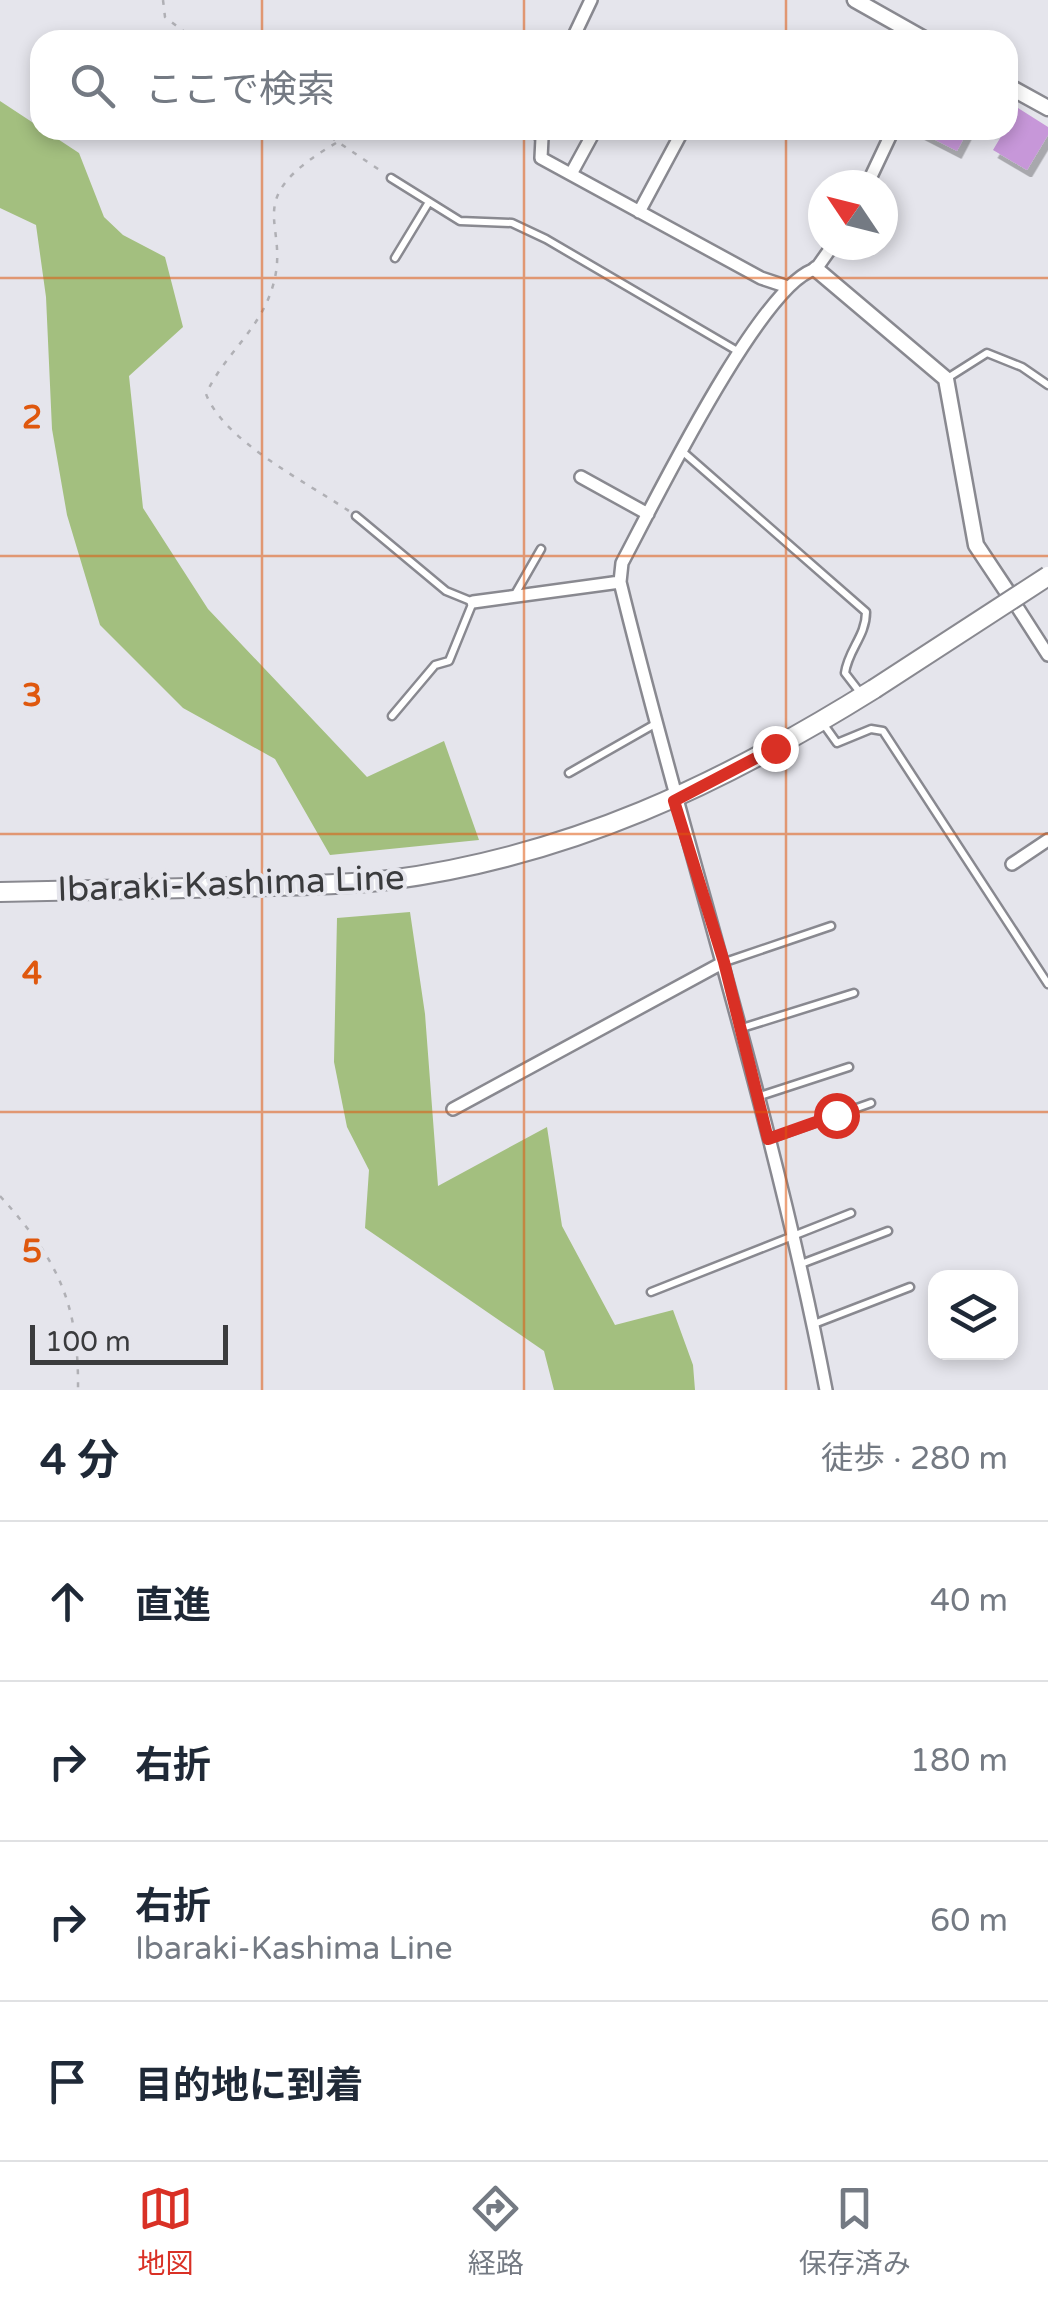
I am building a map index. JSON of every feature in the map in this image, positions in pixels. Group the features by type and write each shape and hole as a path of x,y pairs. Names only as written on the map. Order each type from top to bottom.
{"main road":[{"name":"Ibaraki-Kashima Line","path":"0,892 387,880 536,848 674,801 868,692 1048,576"}],"street":[{"path":"577,30 591,0"},
{"path":"855,0 908,30"},
{"path":"1018,92 1048,108"},
{"path":"542,140 541,158 760,278 785,286"},
{"path":"570,174 589,140"},
{"path":"639,212 677,140"},
{"path":"874,170 888,140"},
{"path":"822,260 816,269 803,272 785,286 740,353 682,450 622,563 620,582 674,801 742,1028 814,1324 826,1390"},
{"path":"816,269 946,378 976,545 1048,655"},
{"path":"581,476 648,514"},
{"path":"473,602 620,582"},
{"path":"1012,864 1048,840"},
{"path":"453,1109 724,962"}],"lane":[{"path":"391,178 460,221 512,223 546,239 740,353"},
{"path":"395,258 429,202"},
{"path":"946,378 987,354 1022,367 1048,385"},
{"path":"682,450 866,612 866,628 847,658 845,674 868,692"},
{"path":"356,516 446,590 473,602 449,661 434,665 392,716"},
{"path":"513,597 542,549"},
{"path":"821,720 837,743 871,729 883,731 1048,984"},
{"path":"570,773 655,724"},
{"path":"724,962 831,926"},
{"path":"742,1028 854,992"},
{"path":"759,1097 849,1067"},
{"path":"768,1139 871,1103"},
{"path":"651,1292 851,1213"},
{"path":"800,1264 888,1232"},
{"path":"814,1324 910,1287"}],"path":[{"path":"163,0 165,17 182,30"},
{"path":"332,140 391,178"},
{"path":"336,143 286,178 274,196 275,278 265,306 206,394 212,409 241,438 356,516"},
{"path":"0,1196 38,1238 62,1278 72,1308 78,1390"}],"green space":[{"path":"0,101 30,121 30,140 59,140 79,153 104,217 123,235 165,257 183,327 129,376 143,508 208,609 367,777 444,741 479,840 330,855 275,759 183,708 100,625 67,515 52,429 46,297 36,225 0,208"},
{"path":"410,912 425,1014 438,1186 547,1127 562,1226 615,1325 673,1310 693,1365 695,1390 554,1390 544,1351 365,1228 369,1170 347,1127 334,1062 337,918"}],"building":[{"path":"1018,108 1048,127 1048,135 1027,170 993,150 999,140 1018,140"},
{"path":"936,140 963,140 957,151"}],"route":[{"path":"775,748 674,801 724,962 768,1139 836,1115"}]}
